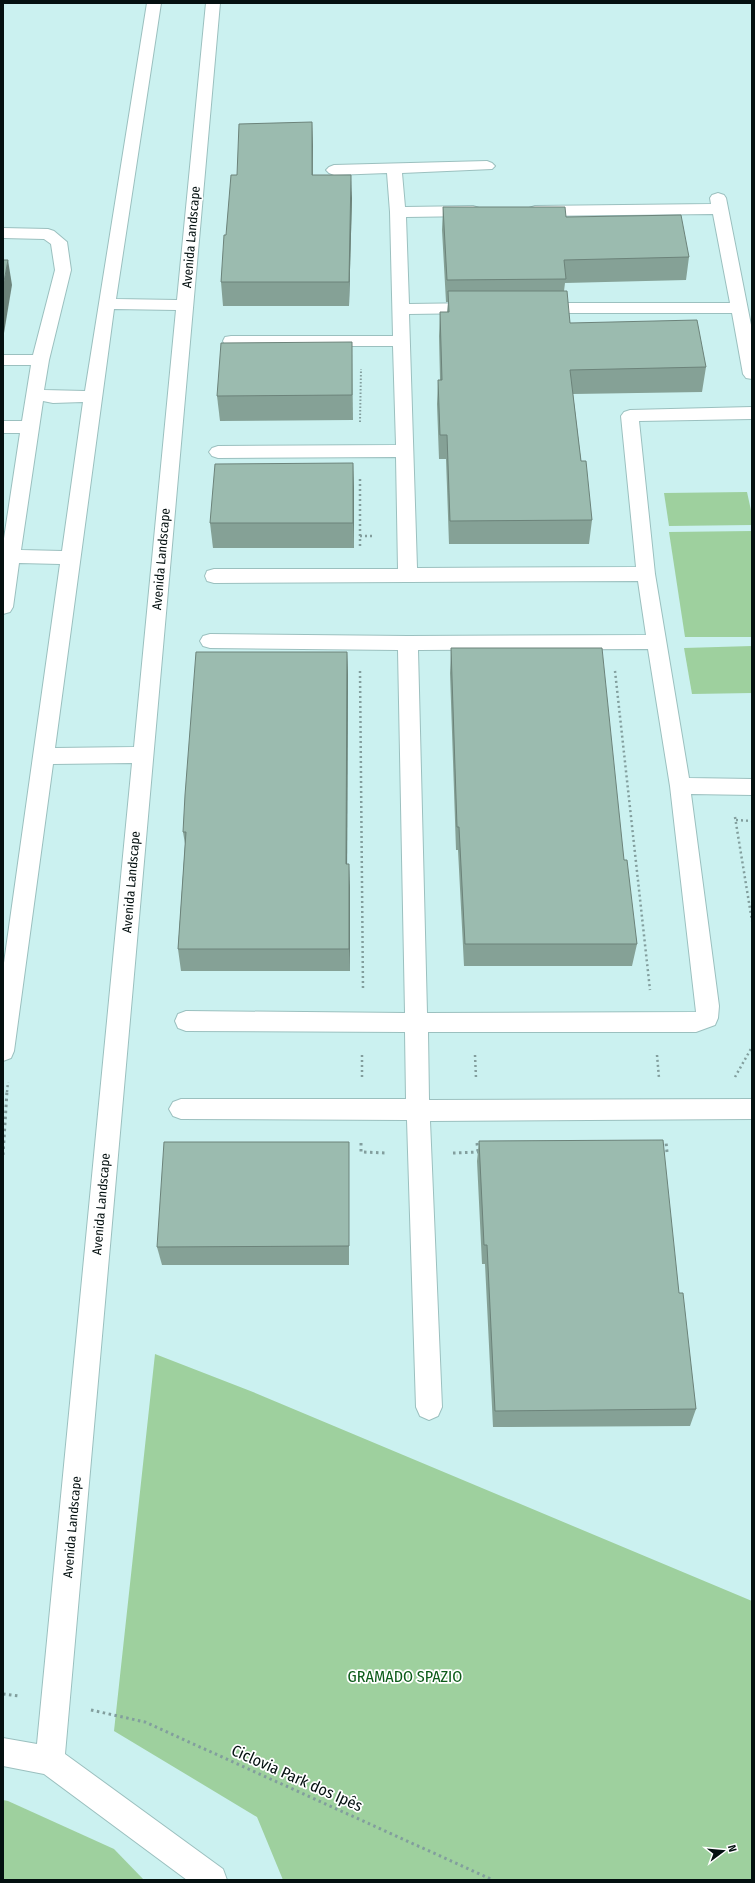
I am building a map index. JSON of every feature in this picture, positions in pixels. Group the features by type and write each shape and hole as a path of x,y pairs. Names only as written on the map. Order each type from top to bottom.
{"street":[{"path":"3,1051 106,304 154,3"},
{"name":"Avenida Landscape","path":"50,1761 213,3"},
{"path":"334,170 487,166"},
{"path":"394,169 398,212 408,575"},
{"path":"523,211 719,204 752,374"},
{"path":"398,212 484,211"},
{"path":"3,233 48,234 59,242 63,270 40,360 11,556 5,583 3,608"},
{"path":"106,304 185,305"},
{"path":"401,309 496,308"},
{"path":"519,308 739,308"},
{"path":"231,341 401,341"},
{"path":"3,360 40,360"},
{"path":"35,394 53,397 93,396"},
{"path":"186,1021 416,1023 696,1022 707,1018 708,1006 680,786 646,574 630,416 752,413"},
{"path":"3,427 30,427"},
{"path":"218,452 404,451"},
{"path":"11,556 71,558"},
{"path":"214,576 646,574"},
{"path":"210,641 408,643 657,642"},
{"path":"408,643 419,1153 429,1407"},
{"path":"44,756 143,755"},
{"path":"680,786 752,786"},
{"path":"181,1109 752,1109"},
{"path":"3,1752 50,1761 212,1880"}],"path":[{"path":"360,642 363,1022 361,1152 486,1152"},
{"path":"659,1152 667,1152 615,668 661,667"},
{"path":"731,786 752,922"},
{"path":"736,820 752,820"},
{"name":"Ciclovia Park dos Ipês","path":"87,1709 145,1722 493,1880"}],"green space":[{"path":"747,492 752,515 752,525 669,526 664,493"},
{"path":"752,531 752,637 685,637 669,532"},
{"path":"752,646 752,693 692,694 684,648"},
{"name":"GRAMADO SPAZIO","path":"155,1354 253,1392 752,1601 752,1880 283,1880 257,1817 114,1731"},
{"path":"3,1800 114,1849 144,1880 3,1880"}],"building":[{"path":"312,122 312,175 351,175 349,282 221,282 224,235 226,235 231,175 237,175 239,124"},
{"path":"443,207 565,207 566,217 681,215 689,257 564,260 566,279 447,280"},
{"path":"3,260 8,260 3,287"},
{"path":"448,291 567,291 570,323 697,320 706,367 570,370 581,461 586,461 592,520 450,521 447,435 440,435 438,380 442,380 440,312 449,312"},
{"path":"352,342 352,395 217,396 221,343"},
{"path":"353,463 353,523 210,523 215,464"},
{"path":"451,648 602,648 624,860 627,860 637,944 465,944 459,827 457,827"},
{"path":"196,652 347,652 346,864 349,864 349,949 178,949 186,832 183,832 185,795"},
{"path":"663,1140 679,1293 683,1293 696,1409 495,1411 487,1245 484,1245 479,1141"},
{"path":"164,1142 349,1142 349,1246 157,1247"}]}
